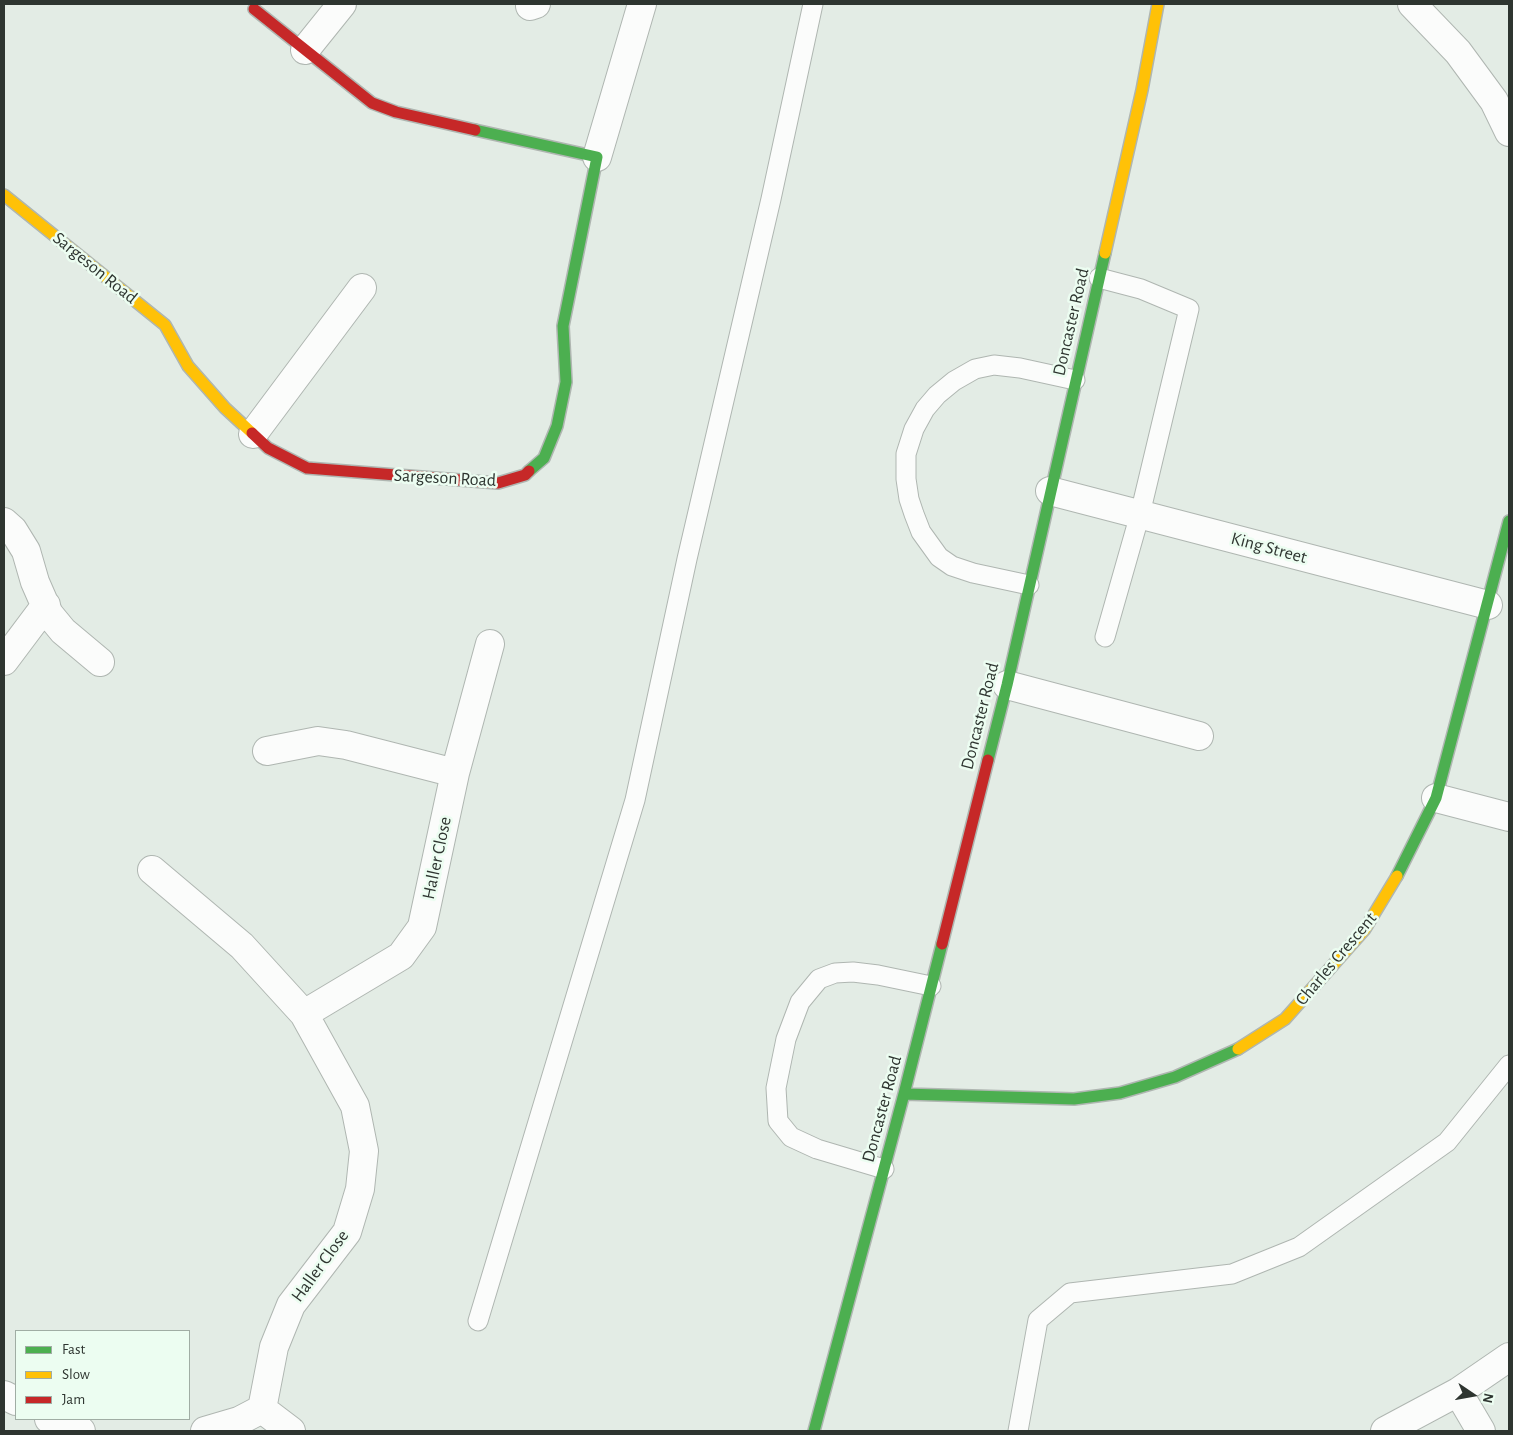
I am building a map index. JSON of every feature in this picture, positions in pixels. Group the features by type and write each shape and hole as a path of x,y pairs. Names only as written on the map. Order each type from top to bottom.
{"street":[{"path":"305,50 342,4"},
{"path":"254,9 372,103 396,112 597,158 642,4"},
{"name":"Doncaster Road","path":"814,1431 932,986 1007,685 1142,90 1158,4"},
{"path":"1412,4 1458,52 1494,101 1509,132"},
{"name":"Sargeson Road","path":"4,195 165,325 188,366 224,408 268,448 306,468 498,483 525,475 544,458 558,426 566,382 563,326 597,158"},
{"path":"252,434 362,288"},
{"name":"King Street","path":"1050,491 1488,605"},
{"name":"Charles Crescent","path":"904,1094 1074,1099 1120,1093 1175,1077 1232,1053 1285,1020 1365,929 1393,884 1436,798 1509,521"},
{"path":"4,522 13,530 26,551 35,582 49,614 63,631 100,662"},
{"path":"4,660 46,605"},
{"name":"Haller Close","path":"304,1014 402,956 422,928 455,773 490,644"},
{"path":"1007,685 1199,736"},
{"path":"267,751 318,741 346,745 455,773"},
{"path":"1436,798 1509,817"},
{"name":"Haller Close","path":"152,870 242,946 304,1014 355,1106 364,1151 360,1189 347,1232 291,1305 274,1347 262,1409"},
{"path":"1385,1431 1458,1392 1509,1357"},
{"path":"1458,1392 1481,1431"},
{"path":"205,1431 239,1421 262,1409 292,1431"},
{"path":"51,1420 61,1426 81,1431"}],"lane":[{"path":"478,1321 635,800 687,559 772,199 813,4"},
{"path":"1099,278 1141,289 1188,309 1140,514 1105,637"},
{"path":"1029,585 973,573 952,566 938,557 921,532 909,498 906,479 906,454 914,429 925,409 937,395 954,381 975,369 994,366 1020,368 1075,380"},
{"path":"884,1169 817,1148 791,1137 778,1122 776,1088 786,1039 800,1002 819,979 835,973 853,972 878,975 932,986"},
{"path":"1018,1431 1038,1320 1070,1293 1232,1274 1299,1247 1447,1142 1509,1065"}],"traffic: fast":[{"path":"475,130 597,157 563,326 566,382 557,426 544,458 529,471"},
{"path":"988,760 1007,685 1105,253"},
{"path":"1397,876 1436,798 1509,521"},
{"path":"814,1431 942,944"},
{"path":"904,1094 1074,1099 1120,1093 1175,1077 1238,1049"}],"traffic: slow":[{"path":"1105,253 1142,90 1158,4"},
{"path":"4,195 165,325 188,366 225,408 252,433"},
{"path":"1238,1049 1285,1019 1365,929 1397,876"}],"traffic: jam":[{"path":"254,9 372,103 396,112 475,130"},
{"path":"252,433 268,448 307,468 498,483 525,475 529,471"},
{"path":"942,944 988,760"}]}
